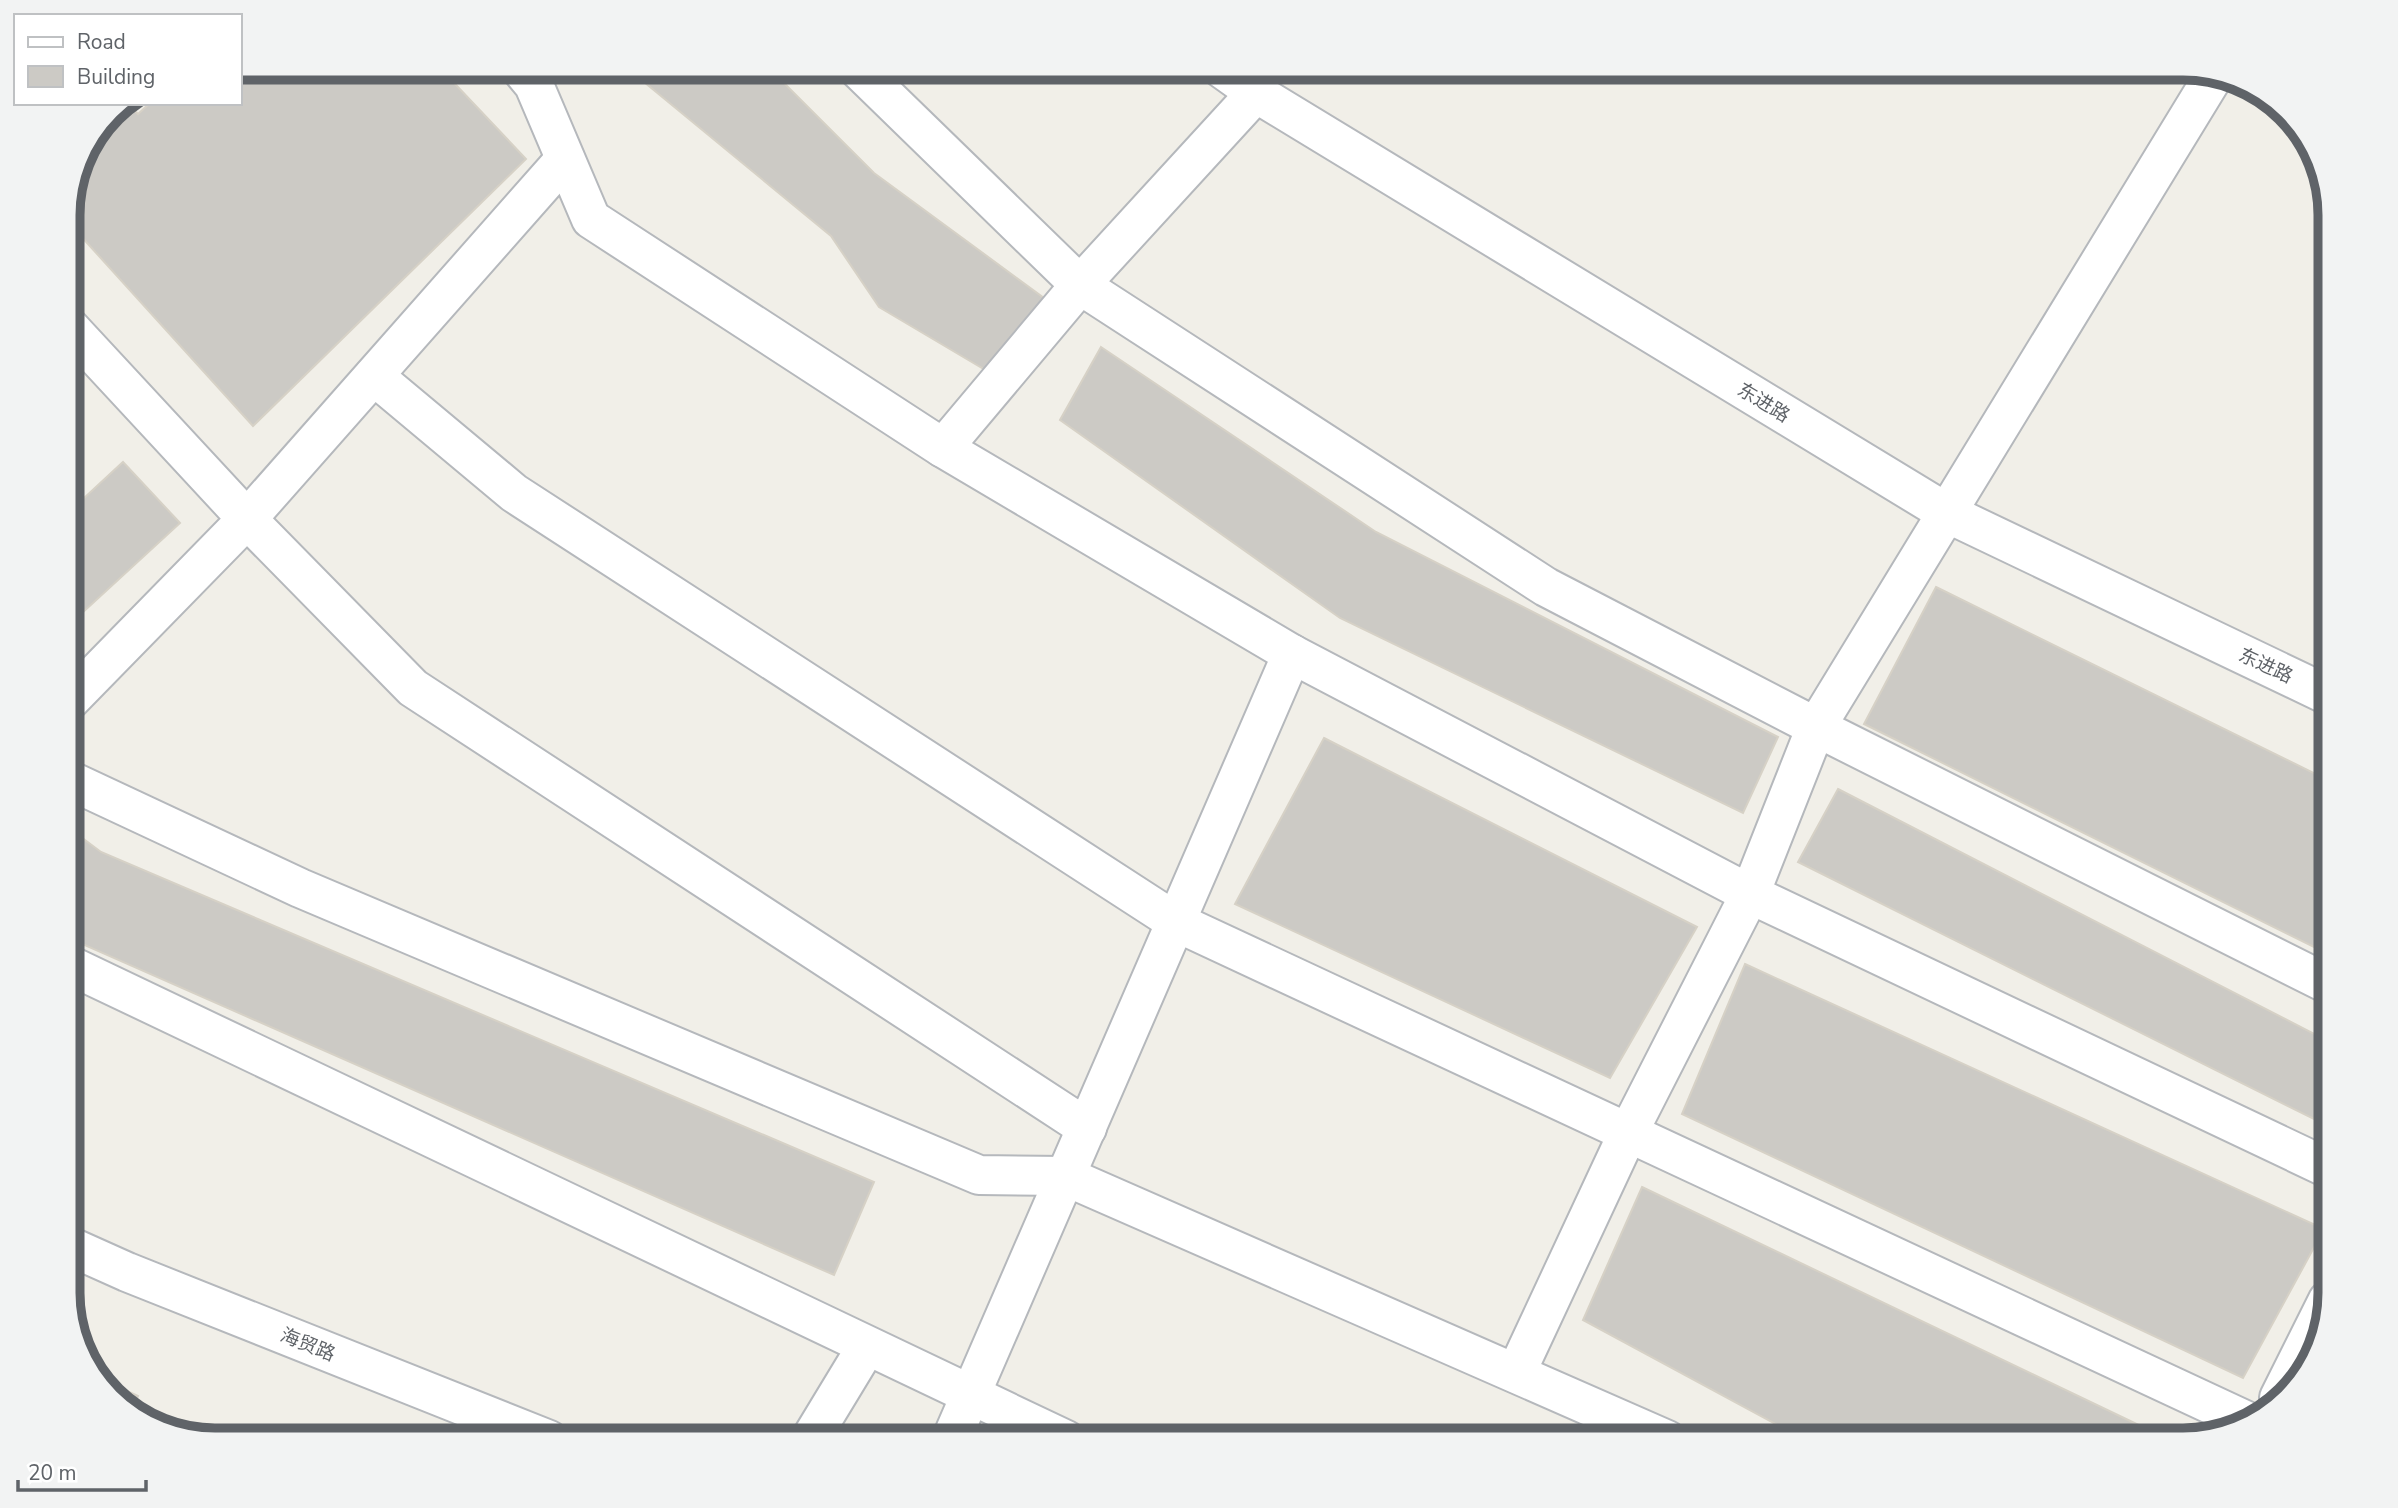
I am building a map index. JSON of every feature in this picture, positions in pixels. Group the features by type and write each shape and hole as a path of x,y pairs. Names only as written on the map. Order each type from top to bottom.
{"street":[{"path":"530,80 591,219 943,447 1292,654 1750,894 2318,1162"},
{"path":"869,80 1080,285 1546,587 1816,727 2318,979"},
{"name":"东进路","path":"1238,80 1947,513 2317,690"},
{"path":"1516,1373 1628,1133 1750,894 1816,727 2210,84"},
{"path":"943,447 1080,285 1256,93"},
{"path":"81,689 247,519 565,159"},
{"path":"81,340 247,519 413,688 1087,1128"},
{"path":"374,376 514,493 1176,922 2236,1416"},
{"path":"956,1428 1292,654"},
{"path":"81,786 300,888 979,1175 1065,1176 1640,1428"},
{"path":"81,971 1041,1428"},
{"name":"海贸路","path":"81,1251 519,1428"},
{"path":"2293,1370 2310,1336"},
{"path":"817,1428 867,1346"}],"building":[{"path":"242,80 451,80 526,159 253,426 81,236 83,189 94,156 108,133 126,114 133,109 138,114 148,105 242,105"},
{"path":"642,80 781,80 874,173 1048,301 987,371 879,307 831,236"},
{"path":"1101,347 1376,532 1778,737 1743,813 1340,618 1060,420"},
{"path":"123,462 180,523 81,614 81,501"},
{"path":"1936,587 2318,775 2318,949 1864,724"},
{"path":"1324,738 1697,927 1610,1078 1235,904"},
{"path":"1838,789 2318,1036 2318,1121 1798,862"},
{"path":"81,837 101,852 874,1182 834,1275 81,944"},
{"path":"1745,964 2318,1226 2318,1240 2243,1378 1682,1114"},
{"path":"1642,1187 2145,1428 1783,1428 1583,1320"},
{"path":"119,1387 138,1396 136,1402"}]}
